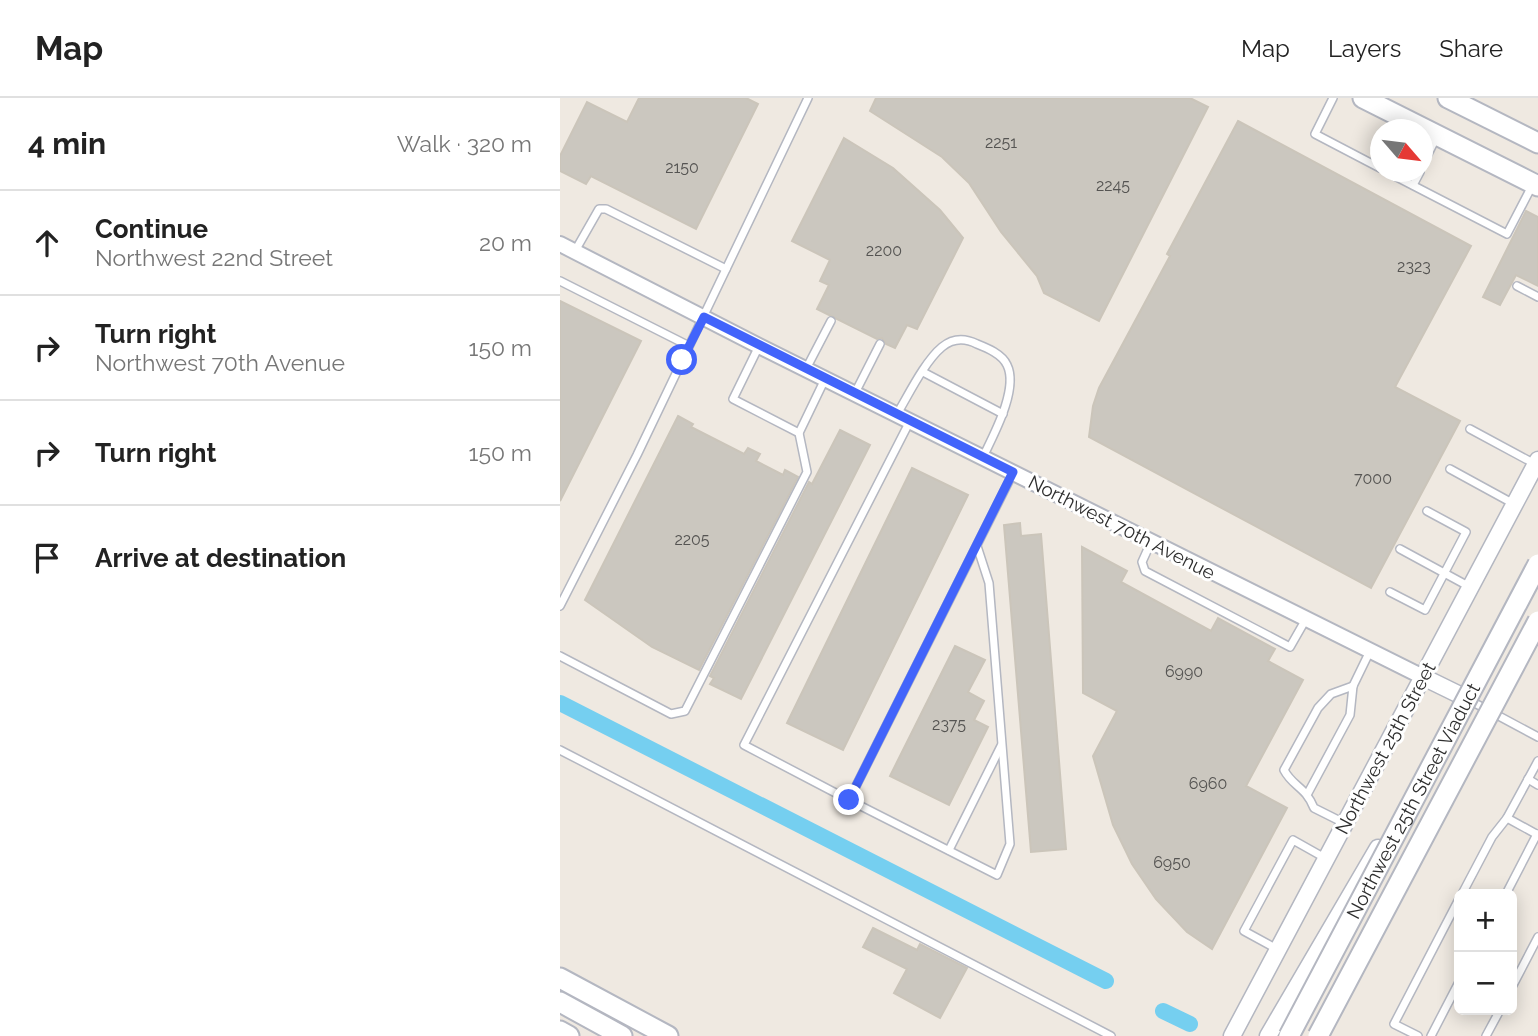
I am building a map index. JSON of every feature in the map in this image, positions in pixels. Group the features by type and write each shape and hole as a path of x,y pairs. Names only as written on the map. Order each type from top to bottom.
{"main road":[{"path":"1363,98 1536,185"},
{"path":"1448,98 1538,142"},
{"name":"Northwest 25th Street Viaduct","path":"1289,1036 1538,566"},
{"name":"Northwest 25th Street Viaduct","path":"1318,1036 1538,621"},
{"path":"560,978 668,1036"},
{"path":"560,1002 622,1036"},
{"path":"560,1031 569,1036"}],"street":[{"name":"Northwest 70th Avenue","path":"560,244 1423,677"},
{"name":"Northwest 25th Street","path":"1232,1036 1537,462"},
{"path":"1268,1036 1466,698 1538,566"},
{"path":"1423,677 1466,698"}],"lane":[{"path":"560,606 637,455 808,98"},
{"path":"1333,98 1315,134 1370,162"},
{"path":"1433,144 1437,135"},
{"path":"1407,182 1507,234 1536,185"},
{"path":"575,251 599,209 606,209 726,269"},
{"path":"560,281 689,346"},
{"path":"1517,286 1538,297"},
{"path":"806,369 831,321"},
{"path":"977,545 989,583 1010,844 997,875 744,745 904,417 923,372 942,347 954,340 970,340 993,351 1007,366 1009,383 1003,414 983,457"},
{"path":"855,393 880,344"},
{"path":"759,346 733,399 799,433"},
{"path":"923,372 1003,414"},
{"path":"560,656 671,713 685,711 807,472 799,433 825,379"},
{"path":"1470,429 1537,462"},
{"path":"1450,468 1515,504"},
{"path":"849,800 1013,472"},
{"path":"1390,592 1425,610 1466,532 1427,510"},
{"path":"1151,541 1142,562 1145,571 1290,647 1306,619"},
{"path":"1400,549 1471,588"},
{"path":"1308,793 1350,715 1353,686 1370,651"},
{"path":"1344,824 1314,808 1308,793 1289,778 1284,770 1318,708 1331,694 1353,686"},
{"path":"1466,698 1538,737"},
{"path":"949,850 1002,745"},
{"path":"560,750 690,815 1111,1036"},
{"path":"1465,889 1492,837 1507,818 1538,761"},
{"path":"1528,779 1538,785"},
{"path":"1507,818 1538,835 1509,889"},
{"path":"1279,950 1244,932 1293,840 1325,858"},
{"path":"1418,1036 1394,1024 1454,909"},
{"path":"1517,977 1538,937"},
{"path":"1431,1036 1454,992"},
{"path":"1486,1036 1497,1015"}],"building":[{"path":"639,98 746,98 758,104 696,229 591,176 586,184 560,171 560,156 587,102 627,122"},
{"path":"876,98 1190,98 1208,107 1099,321 1044,293 1037,276 1001,232 969,183 942,157 870,111"},
{"path":"1238,121 1471,246 1395,387 1460,421 1371,588 1089,437 1093,406 1099,388"},
{"path":"844,138 893,168 940,210 963,238 917,329 907,325 895,348 886,344 882,338 877,339 817,309 829,285 820,281 830,260 792,241"},
{"path":"1526,211 1538,217 1538,286 1516,275 1500,305 1483,297"},
{"path":"560,301 641,341 560,501"},
{"path":"678,416 693,424 691,427 744,454 748,448 760,454 756,461 783,475 785,470 798,477 699,670 652,647 585,600"},
{"path":"840,430 870,445 741,699 710,684 714,678 710,676 809,482 812,484"},
{"path":"912,468 968,495 843,750 787,723"},
{"path":"1020,523 1021,536 1041,534 1066,849 1031,852 1004,525"},
{"path":"1082,547 1127,571 1121,582 1211,631 1218,618 1275,649 1268,661 1303,680 1246,786 1287,808 1212,949 1187,932 1156,899 1132,864 1113,825 1093,756 1117,711 1083,693"},
{"path":"955,646 985,660 968,692 984,701 974,720 988,727 949,805 890,776"},
{"path":"873,928 917,950 920,944 967,968 940,1018 894,993 907,969 863,947"}],"waterway":[{"path":"560,703 1106,981"},
{"path":"1163,1011 1190,1024"}],"route":[{"path":"682,360 704,317 1013,472 849,800"}]}
